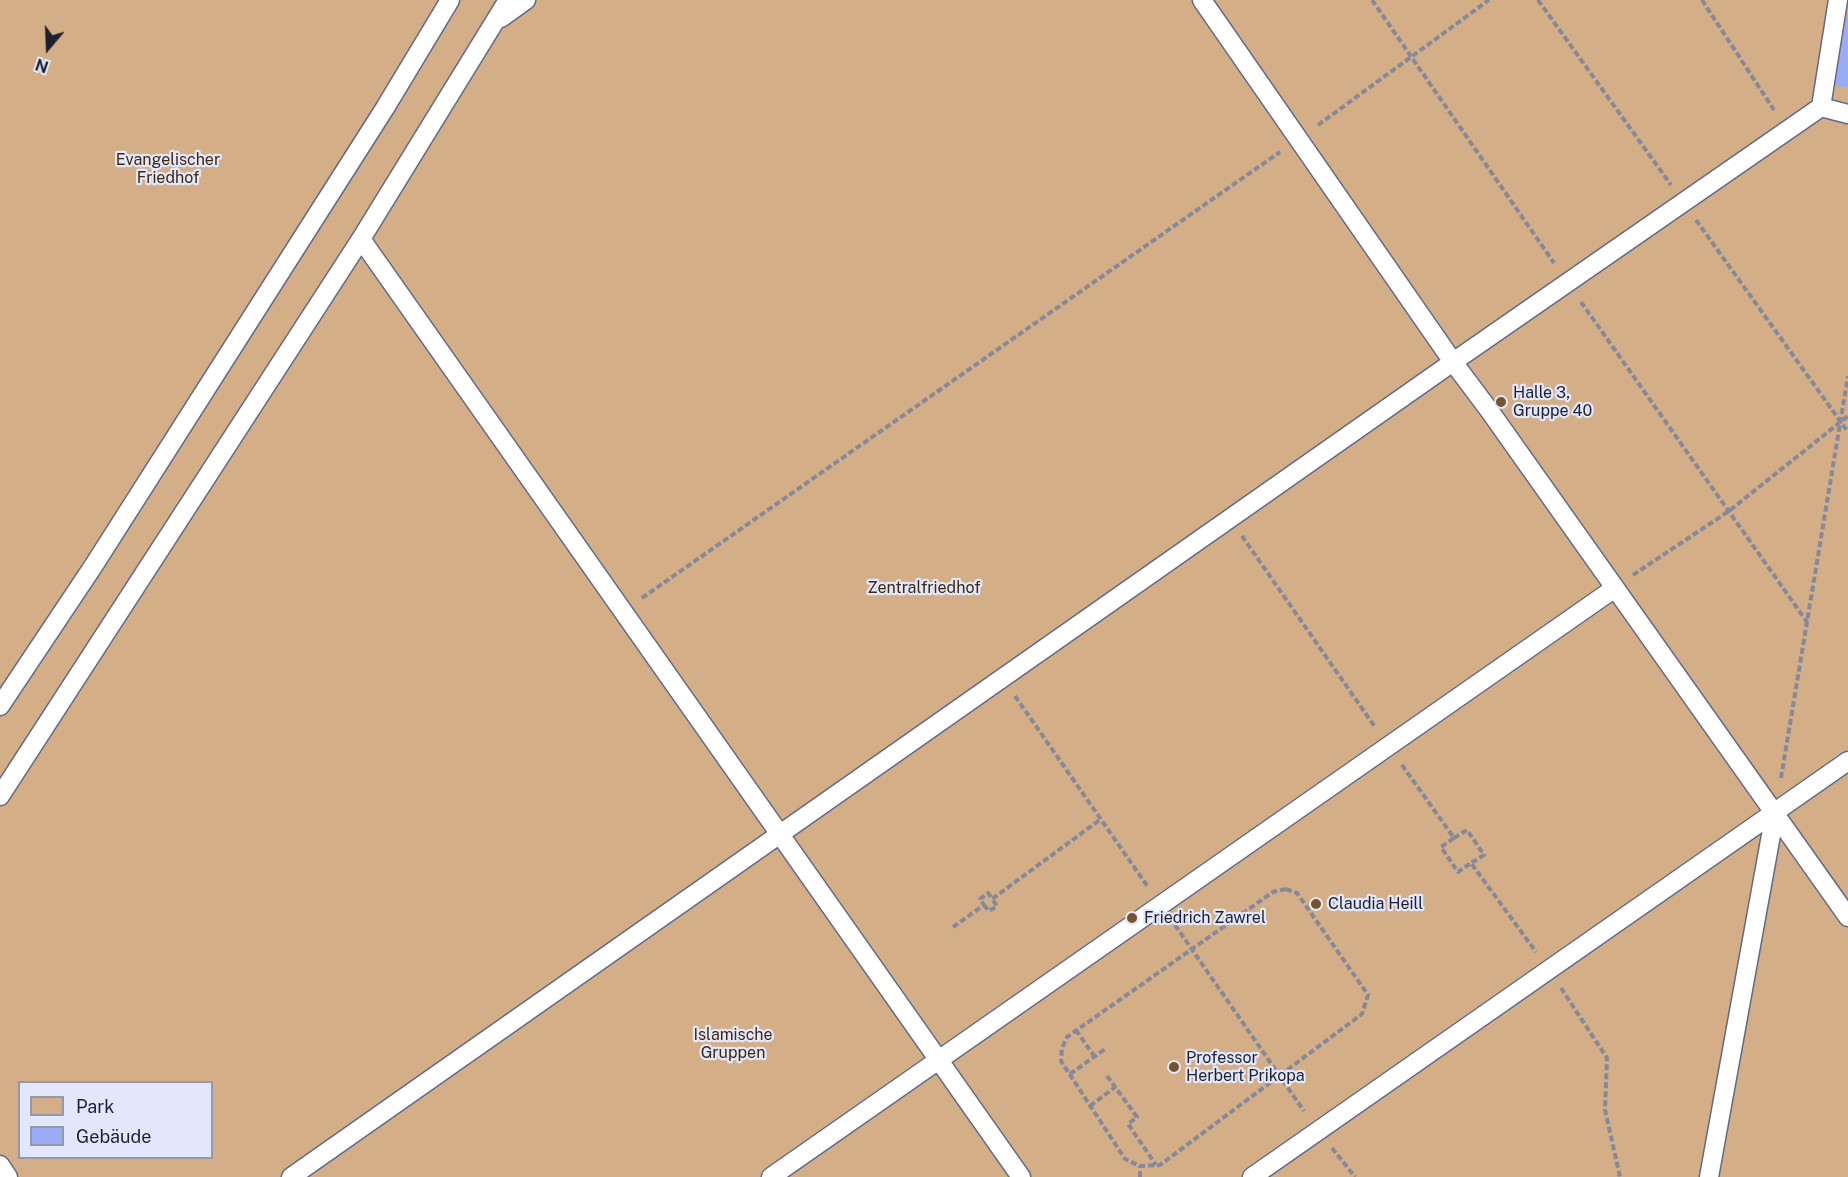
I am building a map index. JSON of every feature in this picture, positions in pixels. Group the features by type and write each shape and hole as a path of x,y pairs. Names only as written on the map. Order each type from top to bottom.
{"lane":[{"path":"0,706 94,565 385,108 450,0"},
{"path":"0,796 361,239 508,0"},
{"path":"496,21 526,0"},
{"path":"1202,0 1453,362 1848,917"},
{"path":"291,1177 1453,362 1821,107 1838,0"},
{"path":"1821,107 1848,114"},
{"path":"361,239 1022,1177"},
{"path":"771,1177 1615,588"},
{"path":"1252,1177 1848,761"},
{"path":"1709,1177 1775,813"},
{"path":"0,1165 8,1177"}],"path":[{"path":"1372,0 1567,283 1807,622"},
{"path":"623,611 1298,139 1489,0"},
{"path":"1538,0 1848,432"},
{"path":"1702,0 1787,130"},
{"path":"1775,813 1848,376"},
{"path":"1615,588 1729,511 1848,416"},
{"path":"992,899 1101,819"},
{"path":"1454,838 1467,830 1484,855 1472,863"},
{"path":"1286,889 1297,893 1368,995 1362,1014 1160,1165 1140,1166 1125,1159 1070,1074 1061,1061 1062,1048 1067,1037 1273,892 1286,889"},
{"path":"988,893 997,906 988,911 984,905 980,899 988,893"},
{"path":"953,927 984,905"},
{"path":"1549,970 1606,1058 1605,1110 1620,1177"},
{"path":"1076,1030 1094,1056"},
{"path":"1070,1074 1105,1049"},
{"path":"1107,1076 1137,1117 1128,1124 1156,1165"},
{"path":"1090,1106 1115,1087"},
{"path":"1318,1131 1355,1177"},
{"path":"1140,1166 1140,1177"}],"green space":[{"name":"Zentralfriedhof","path":"0,0 1848,0 1848,1177 0,1177"}],"building":[{"path":"1848,15 1848,88 1834,85"}],"place":[{"name":"Halle 3, Gruppe 40","path":"1501,402"},
{"name":"Claudia Heill","path":"1316,904"},
{"name":"Friedrich Zawrel","path":"1132,918"},
{"name":"Professor Herbert Prikopa","path":"1174,1067"}],"park label":[{"name":"Evangelischer Friedhof","path":"168,169"},
{"name":"Islamische Gruppen","path":"733,1044"}]}
